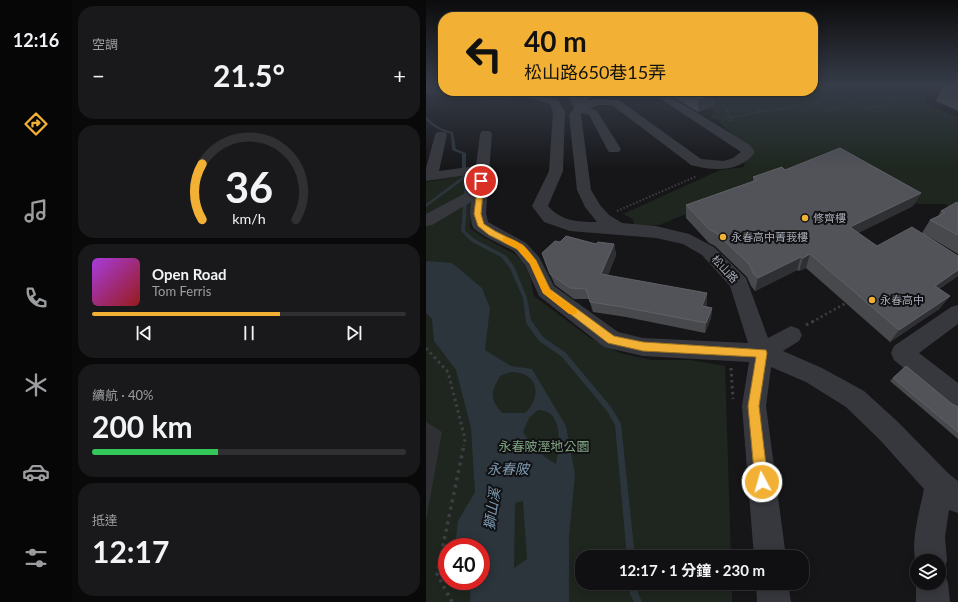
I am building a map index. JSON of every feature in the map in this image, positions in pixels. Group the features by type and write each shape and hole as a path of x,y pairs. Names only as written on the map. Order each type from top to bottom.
{"street":[{"path":"559,113 556,171 540,206 550,218 576,227 622,228"},
{"name":"松山路","path":"576,113 584,190 593,207 603,219 622,228 656,232 689,240 708,251 739,283 762,353 754,406 769,550"},
{"path":"592,113 614,149"},
{"path":"630,113 696,162 706,165 721,165 733,163 745,158 748,152 745,148 689,113"},
{"path":"441,134 429,177 481,169"},
{"path":"486,134 481,169 475,195 480,225 492,233 520,247 533,262 546,291 612,340 643,347 762,353 814,375 855,399 949,491 930,537 931,554"},
{"path":"426,221 475,195"},
{"path":"958,313 902,353 958,398"},
{"path":"762,353 790,335"},
{"path":"773,590 774,602"},
{"path":"932,590 933,602"}],"path":[{"path":"728,113 732,120"},
{"path":"730,117 761,113"},
{"path":"622,228 626,220 612,213 721,165"},
{"path":"790,335 846,303"},
{"path":"426,348 448,372 465,439 437,574 452,602"}],"green space":[{"path":"712,113 949,113 958,117 958,212 945,204 917,204 837,154 659,225 634,225 633,219 623,214 720,170 744,167 745,160 754,151 735,137 716,119 711,119"},
{"name":"永春陂溼地公園","path":"474,174 470,228 483,237 513,253 523,262 530,277 534,296 590,338 620,353 651,360 690,360 725,366 731,550 575,550 575,590 732,590 732,602 426,602 426,182"}],"water":[{"name":"永春陂","path":"426,262 452,263 482,288 490,308 485,350 511,366 532,369 566,426 575,474 569,536 569,602 470,602 471,590 490,590 490,538 456,538 458,521 475,492 471,428 456,370 434,341 432,319 426,313","holes":["511,372 520,373 532,380 535,386 536,393 531,406 525,413 502,413 493,399 493,391 500,376","538,410 547,412 556,421 559,435 556,464 537,450 523,432 529,418","523,501 527,559 514,568 515,503"]}],"building":[{"path":"840,148 921,193 850,227 877,246 912,227 958,256 958,270 935,286 950,296 899,330 810,254 758,278 753,273 749,264 716,233 710,230 686,205 757,180 753,177 782,167 785,170"},
{"path":"957,202 958,235 930,220 945,213 941,211"},
{"path":"566,236 596,244 598,242 614,244 601,274 707,293 702,306 712,308 706,323 590,302 586,289 570,288 550,274 542,253 555,241 560,242"},
{"path":"906,366 952,404 958,407 958,432 893,378"}],"waterway":[{"name":"獅山溪","path":"426,118 438,128 452,133 454,150 464,153 464,177"},
{"name":"獅山溪","path":"426,206 464,177"},
{"path":"464,177 466,192 463,231 474,241 503,256 512,267 525,298 528,321 541,339 564,355 609,409 618,424 630,550"},
{"path":"634,590 638,602"}],"slow traffic":[{"path":"506,240 520,247 533,262 546,291 573,312"}],"place":[{"name":"修齊樓","path":"805,218"},
{"name":"永春高中菁莪樓","path":"723,237"},
{"name":"永春高中","path":"872,300"}],"route":[{"path":"481,181 478,214 480,225 492,233 520,247 533,262 546,291 612,340 643,347 762,353 754,406 762,482"}]}
